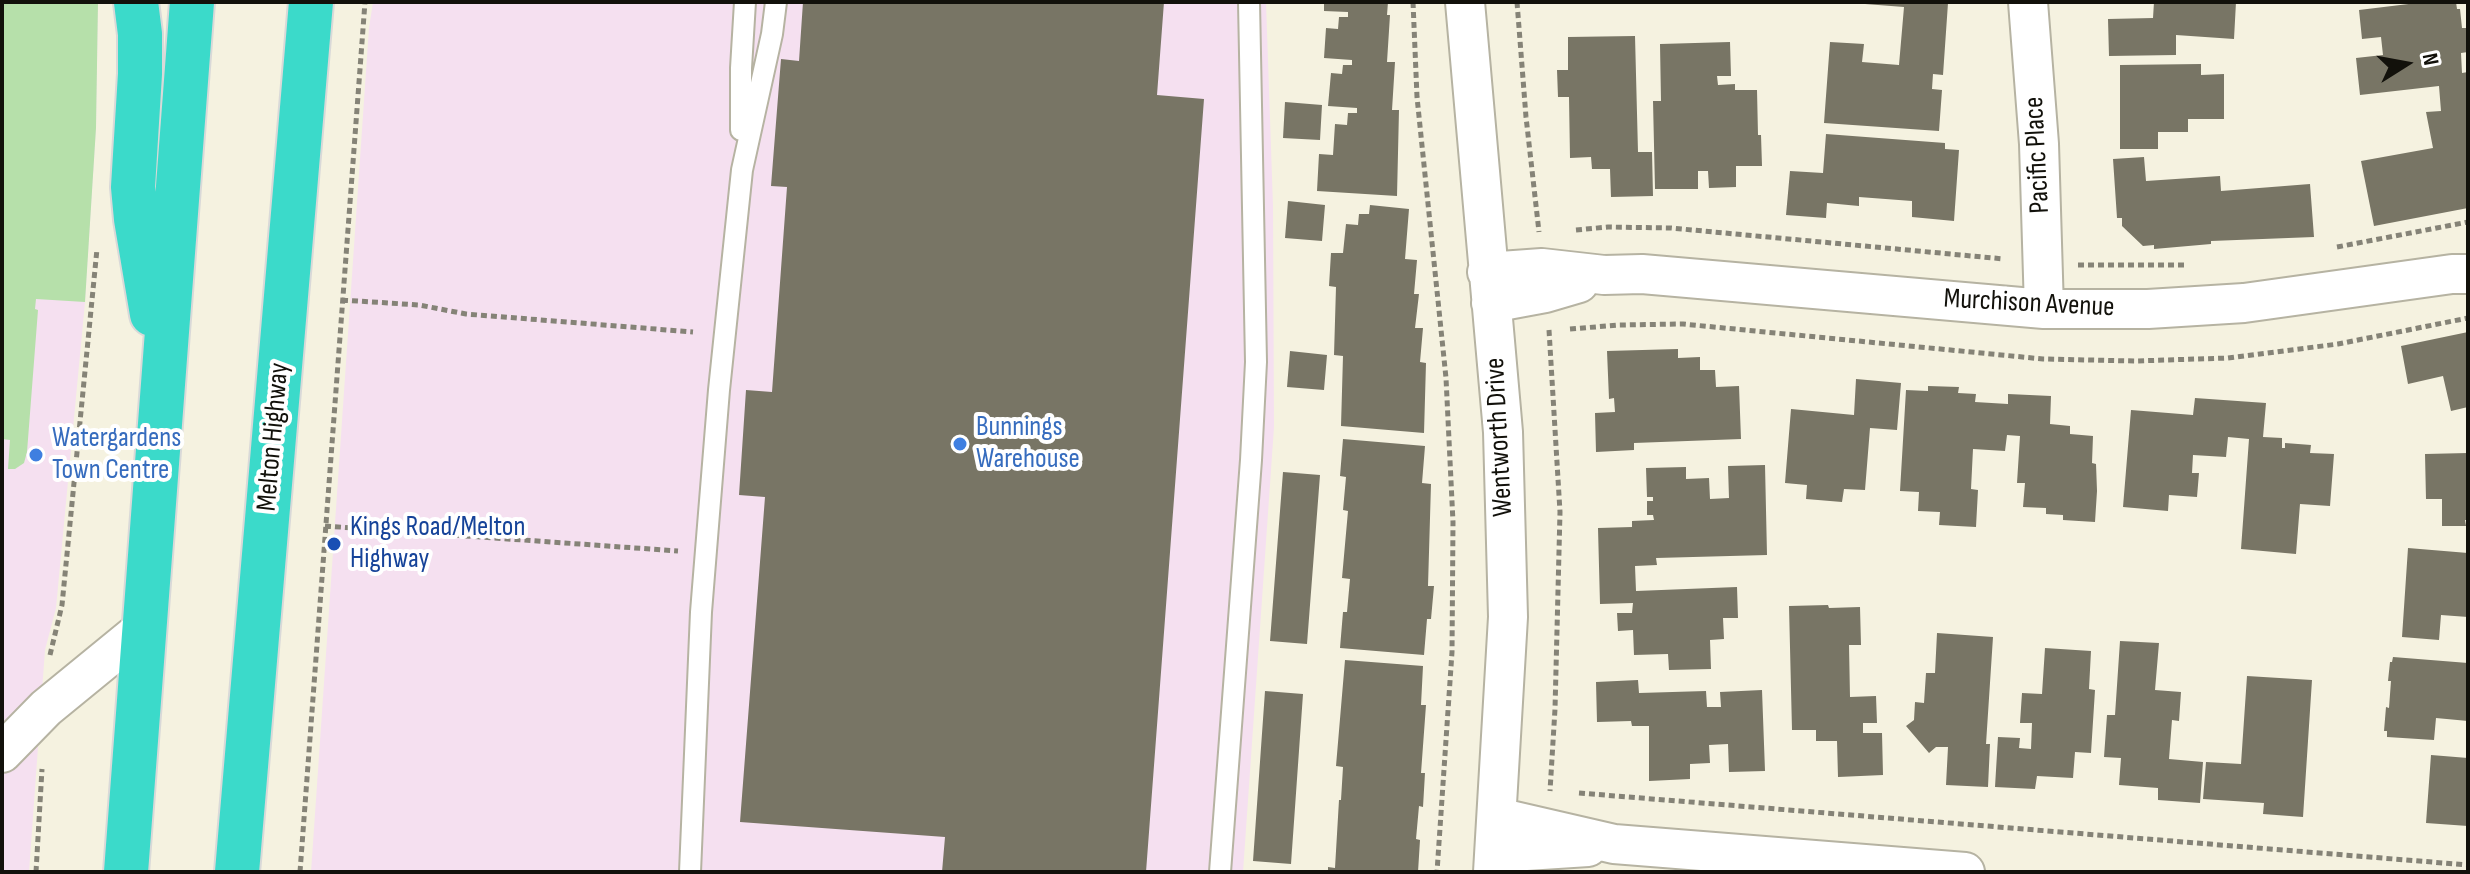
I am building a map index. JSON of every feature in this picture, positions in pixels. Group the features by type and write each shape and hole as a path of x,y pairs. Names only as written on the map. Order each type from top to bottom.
{"highway":[{"path":"136,2 140,60 134,155 135,208 164,383"},
{"path":"126,872 192,2"},
{"name":"Melton Highway","path":"238,868 311,2"}],"street":[{"name":"Wentworth Drive","path":"1465,2 1503,432 1508,617 1495,847"},
{"name":"Pacific Place","path":"2028,2 2039,144 2044,309"},
{"name":"Murchison Avenue","path":"1489,288 1604,275 1676,276 2044,309 2148,309 2244,303 2463,271"},
{"path":"2,753 46,708 145,627"},
{"path":"1495,847 1548,827 1614,844 1965,872"},
{"path":"1495,847 1546,851 1614,844"}],"lane":[{"path":"690,872 701,612 742,170 741,68 745,2"},
{"path":"742,170 772,34 776,2"},
{"path":"1220,872 1256,362 1249,2"}],"path":[{"path":"300,872 365,2"},
{"path":"1413,2 1417,97 1446,378 1453,522 1452,652 1437,872"},
{"path":"1517,2 1552,363 1560,512 1555,709 1548,827"},
{"path":"36,872 50,647 62,605 98,234"},
{"path":"342,300 419,305 466,314 693,330 692,345"},
{"path":"325,526 678,552 679,537"},
{"path":"1566,792 2468,865"}],"shaded area":[{"name":"Watergardens Town Centre","path":"2,2 98,2 96,128 85,302 56,608 45,650 29,872 2,872"},
{"path":"373,2 1266,2 1273,206 1274,427 1243,872 311,872"}],"green space":[{"path":"2,2 98,2 96,128 85,302 36,299 35,309 38,310 27,452 24,463 15,469 8,469 10,440 2,439"}],"building":[{"name":"Bunnings Warehouse","path":"803,2 1164,2 1157,95 1204,99 1146,872 942,872 945,837 740,822 765,497 739,495 746,390 772,392 787,187 771,186 781,59 799,61"},
{"path":"1324,2 1388,2 1387,62 1395,62 1392,110 1399,110 1397,196 1317,191 1319,154 1333,155 1335,124 1347,125 1348,113 1357,113 1357,108 1328,106 1331,73 1342,74 1343,65 1352,65 1352,60 1324,58 1326,28 1338,29 1339,17 1348,17 1348,12 1324,11"},
{"path":"1865,2 1948,3 1943,75 1933,74 1932,89 1942,90 1939,131 1824,123 1830,42 1864,44 1862,62 1899,65 1904,7"},
{"path":"2154,2 2236,2 2234,39 2176,35 2176,55 2109,56 2108,19 2153,18"},
{"path":"2425,2 2456,2 2462,28 2466,28 2468,52 2461,53 2462,73 2468,72 2468,208 2374,226 2361,161 2433,148 2426,112 2441,111 2439,86 2360,95 2356,58 2383,55 2381,37 2362,39 2359,10"},
{"path":"1635,36 1638,152 1652,152 1653,196 1611,197 1610,169 1592,169 1591,157 1570,158 1569,97 1558,97 1557,70 1568,70 1568,37"},
{"path":"1730,42 1731,76 1717,76 1718,85 1735,84 1735,90 1757,90 1762,166 1736,166 1736,187 1709,188 1708,171 1698,171 1698,189 1655,189 1653,101 1661,101 1660,44"},
{"path":"2201,64 2201,75 2224,74 2224,119 2188,119 2188,132 2158,132 2158,149 2120,149 2120,65"},
{"path":"1285,102 1322,105 1320,140 1283,138"},
{"path":"1826,134 1945,143 1945,149 1959,150 1954,221 1912,217 1912,201 1859,197 1859,206 1827,203 1826,218 1786,215 1790,171 1823,173"},
{"path":"2144,157 2146,181 2220,176 2221,191 2310,184 2314,237 2211,241 2211,244 2154,249 2154,245 2143,246 2122,226 2122,218 2117,218 2113,159"},
{"path":"1288,201 1325,205 1322,241 1285,238"},
{"path":"1370,205 1409,209 1405,259 1417,260 1414,294 1419,294 1415,328 1423,328 1420,362 1426,363 1424,433 1341,426 1343,356 1334,355 1336,287 1329,286 1331,253 1343,253 1346,224 1358,225 1359,214 1369,214"},
{"path":"2468,332 2468,407 2451,411 2443,376 2408,384 2401,346"},
{"path":"1678,349 1678,358 1700,357 1700,370 1715,370 1716,387 1739,386 1741,439 1634,443 1634,450 1596,452 1595,413 1615,412 1614,398 1609,399 1607,351"},
{"path":"1290,351 1327,355 1324,390 1287,387"},
{"path":"1856,379 1901,383 1897,430 1870,428 1865,490 1844,489 1842,502 1806,499 1807,485 1785,483 1791,409 1854,415"},
{"path":"1928,386 1959,387 1958,393 1976,394 1975,402 2008,404 2008,394 2051,396 2050,424 2070,426 2070,434 2093,436 2092,463 2096,464 2097,491 2095,522 2063,520 2063,515 2046,514 2046,508 2023,507 2025,483 2017,483 2020,436 2007,435 2005,451 1973,449 1971,489 1978,490 1976,527 1939,525 1940,512 1918,511 1919,492 1900,491 1906,390 1928,391"},
{"path":"2195,398 2266,403 2263,437 2282,438 2282,448 2285,448 2285,443 2311,445 2310,453 2334,454 2330,506 2300,504 2296,554 2241,549 2249,439 2228,437 2226,457 2193,455 2192,473 2199,473 2197,497 2169,495 2168,511 2123,507 2131,410 2193,415"},
{"path":"1343,439 1425,446 1422,483 1431,484 1428,586 1434,586 1424,655 1340,648 1350,579 1342,578 1348,511 1343,510 1346,477 1340,476"},
{"path":"2468,453 2466,526 2442,526 2442,499 2426,499 2425,454"},
{"path":"1765,465 1767,555 1656,558 1657,565 1635,566 1636,591 1737,587 1738,618 1723,618 1724,639 1710,640 1711,669 1669,670 1668,654 1634,655 1633,630 1618,631 1617,613 1632,613 1633,603 1600,604 1598,528 1632,527 1632,521 1654,520 1653,515 1647,515 1647,501 1653,501 1653,497 1647,497 1646,468 1686,467 1686,479 1709,478 1710,499 1729,498 1728,466"},
{"path":"1283,472 1320,475 1307,644 1270,641"},
{"path":"2408,548 2468,553 2468,617 2441,615 2439,640 2402,637"},
{"path":"1828,605 1829,608 1860,607 1861,645 1849,645 1850,697 1876,696 1877,723 1863,723 1863,733 1882,733 1883,775 1838,777 1837,741 1816,741 1816,730 1792,730 1789,606"},
{"path":"1937,633 1993,637 1986,744 1990,744 1988,787 1946,785 1948,747 1936,747 1929,753 1906,726 1914,720 1915,702 1924,703 1926,673 1935,673"},
{"path":"2120,641 2159,643 2155,690 2181,692 2179,721 2172,720 2169,759 2203,762 2200,803 2158,800 2158,788 2119,785 2121,758 2104,757 2107,715 2115,715"},
{"path":"2045,648 2091,651 2089,689 2095,690 2091,753 2075,752 2073,778 2037,776 2035,789 1995,787 1998,737 2020,738 2019,748 2031,749 2032,723 2020,723 2022,693 2042,694"},
{"path":"2393,657 2468,663 2468,721 2436,718 2434,740 2387,737 2387,731 2384,731"},
{"path":"1345,660 1423,666 1421,705 1426,705 1421,773 1425,773 1423,807 1419,806 1416,839 1420,840 1418,872 1328,872 1328,867 1335,868 1341,800 1343,767 1336,766"},
{"path":"2247,676 2312,680 2303,817 2263,814 2264,803 2203,799 2206,762 2241,764"},
{"path":"1638,680 1639,693 1706,691 1707,707 1721,707 1720,692 1762,690 1765,771 1729,772 1728,744 1709,745 1710,763 1690,764 1690,779 1649,781 1649,726 1632,726 1631,721 1597,722 1596,682"},
{"path":"1265,691 1303,694 1291,864 1253,861"},
{"path":"2431,755 2468,758 2468,826 2426,823"}],"place":[{"name":"Bunnings Warehouse","path":"960,444"},
{"name":"Watergardens Town Centre","path":"36,455"},
{"name":"Kings Road/Melton Highway","path":"334,544"}]}
